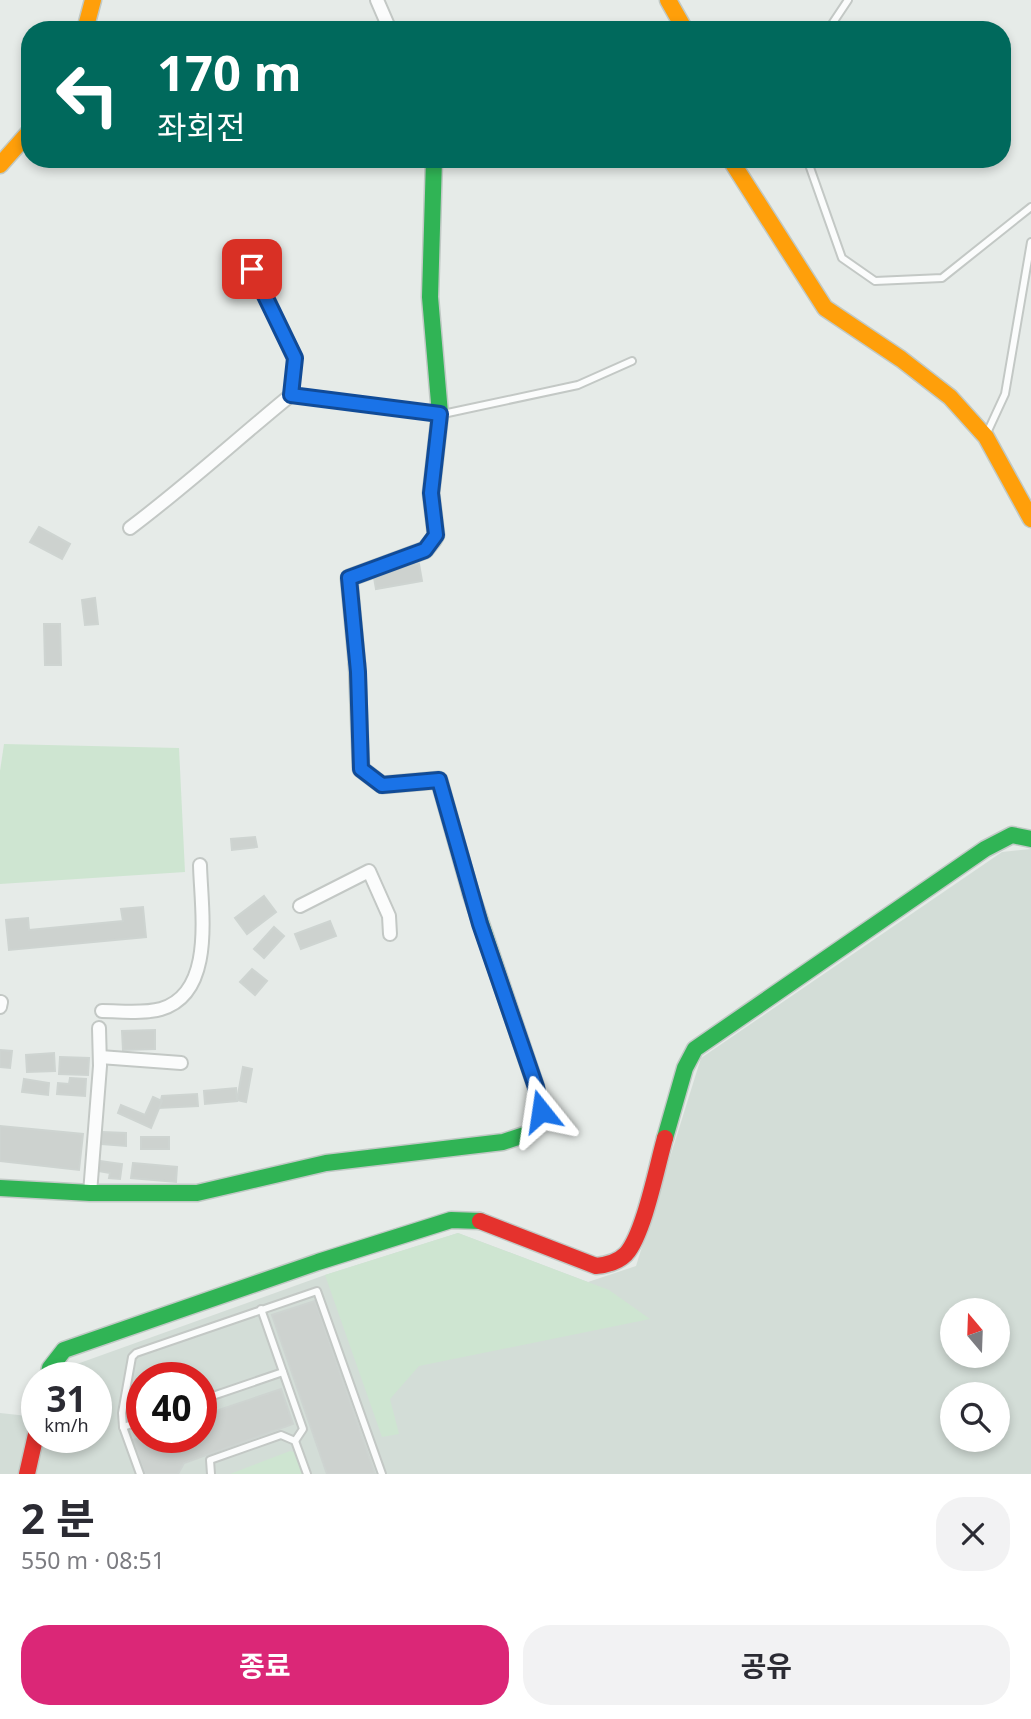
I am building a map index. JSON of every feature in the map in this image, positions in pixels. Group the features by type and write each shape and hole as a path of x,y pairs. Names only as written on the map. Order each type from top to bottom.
{"street":[{"path":"88,21 93,0"},
{"path":"377,0 386,21"},
{"path":"668,0 680,21"},
{"path":"0,165 21,141"},
{"path":"0,1188 90,1193 197,1193 326,1163 503,1142 530,1133 541,1111 536,1087 480,924 439,780 382,785 361,769 358,672 349,578 425,550 436,535 431,493 440,414 430,297 434,168"},
{"path":"736,168 825,307 901,359 950,397 986,437 1015,485 1031,519"},
{"path":"130,528 196,478 237,438 291,395 295,358 252,269"},
{"path":"291,395 440,414"},
{"path":"55,1362 64,1350 318,1262 451,1220 476,1219 596,1266 613,1264 625,1258 636,1240 685,1069 695,1049 985,849 1012,835 1031,839"},
{"path":"102,1011 160,1009 182,999 198,971 201,954 200,865"},
{"path":"300,906 369,871 389,916 390,934"},
{"path":"90,1193 100,1057 99,1028"},
{"path":"100,1057 181,1063"},
{"path":"27,1474 32,1453"}],"lane":[{"path":"834,21 848,0"},
{"path":"810,168 842,258 874,281 942,278 1031,207"},
{"path":"986,437 1005,394 1031,242"},
{"path":"440,414 578,385 632,361"},
{"path":"140,1474 123,1427 122,1413 132,1357 136,1353 317,1291 382,1474"},
{"path":"261,1309 303,1429 295,1441"},
{"path":"217,1395 283,1372"},
{"path":"211,1474 210,1460 281,1435 295,1441 307,1474"}],"shaded area":[{"path":"1031,849 1031,1474 0,1474 0,1413 21,1415 21,1453 112,1453 112,1362 83,1362 325,1275 458,1233 588,1282 636,1266 701,1058 1002,852"}],"green space":[{"path":"4,744 179,748 185,872 0,884 0,771"},
{"path":"458,1233 609,1290 650,1319 419,1366 390,1399 399,1434 382,1437 325,1275"},
{"path":"290,1451 294,1452 303,1474 230,1474"}],"building":[{"path":"39,527 70,544 62,559 30,542"},
{"path":"419,564 422,581 376,589 373,572"},
{"path":"95,598 98,624 85,625 82,600"},
{"path":"44,624 60,624 61,665 45,665"},
{"path":"255,837 257,847 232,850 231,839"},
{"path":"264,896 276,912 247,934 235,918"},
{"path":"143,907 146,937 9,950 6,920 28,918 29,930 123,921 121,909"},
{"path":"330,921 336,936 301,949 295,934"},
{"path":"274,927 284,936 264,958 254,949"},
{"path":"252,969 267,981 255,995 240,982"},
{"path":"155,1030 155,1049 123,1050 122,1031"},
{"path":"0,1050 12,1051 10,1068 0,1067"},
{"path":"54,1053 55,1071 27,1072 26,1055"},
{"path":"60,1057 89,1058 88,1075 59,1074"},
{"path":"243,1067 252,1069 246,1102 237,1100"},
{"path":"70,1078 86,1079 85,1096 57,1094 58,1083 69,1084"},
{"path":"24,1079 49,1083 48,1095 22,1092"},
{"path":"236,1088 237,1101 205,1104 204,1091"},
{"path":"197,1094 198,1106 159,1108 162,1096"},
{"path":"153,1097 162,1101 151,1128 118,1113 121,1105 145,1115"},
{"path":"0,1126 83,1134 79,1170 0,1161"},
{"path":"102,1132 126,1133 126,1146 102,1144"},
{"path":"141,1137 169,1137 169,1149 141,1149"},
{"path":"100,1161 122,1164 120,1179 109,1178 110,1173 98,1171"},
{"path":"133,1163 177,1167 176,1182 131,1178"},
{"path":"315,1301 375,1474 327,1474 272,1315"},
{"path":"281,1389 293,1424 217,1451 217,1411"},
{"path":"138,1453 212,1453 184,1463 178,1474 145,1474"}],"traffic: fast":[{"path":"433,540 436,535 431,493 440,414 430,297 434,168"},
{"path":"665,1138 685,1068 695,1049 985,849 1012,835 1031,839"},
{"path":"0,1188 90,1193 197,1193 326,1163 503,1142 530,1133 541,1111 536,1087 471,894"},
{"path":"55,1362 64,1350 318,1262 451,1220 480,1221"}],"traffic: slow":[{"path":"87,21 93,0"},
{"path":"668,0 680,21"},
{"path":"0,165 21,141"},
{"path":"736,168 825,308 901,359 950,397 986,437 1031,519"},
{"path":"357,664 361,769 382,785 439,780 471,894"}],"traffic: jam":[{"path":"357,664 349,578 425,550 433,540"},
{"path":"480,1221 596,1266 616,1261 626,1254 639,1231 665,1138"},
{"path":"27,1474 32,1453"}],"route":[{"path":"252,269 295,358 291,395 440,414 431,493 436,535 425,550 349,578 358,672 361,769 382,785 439,780 480,924 536,1087 541,1111"}]}
